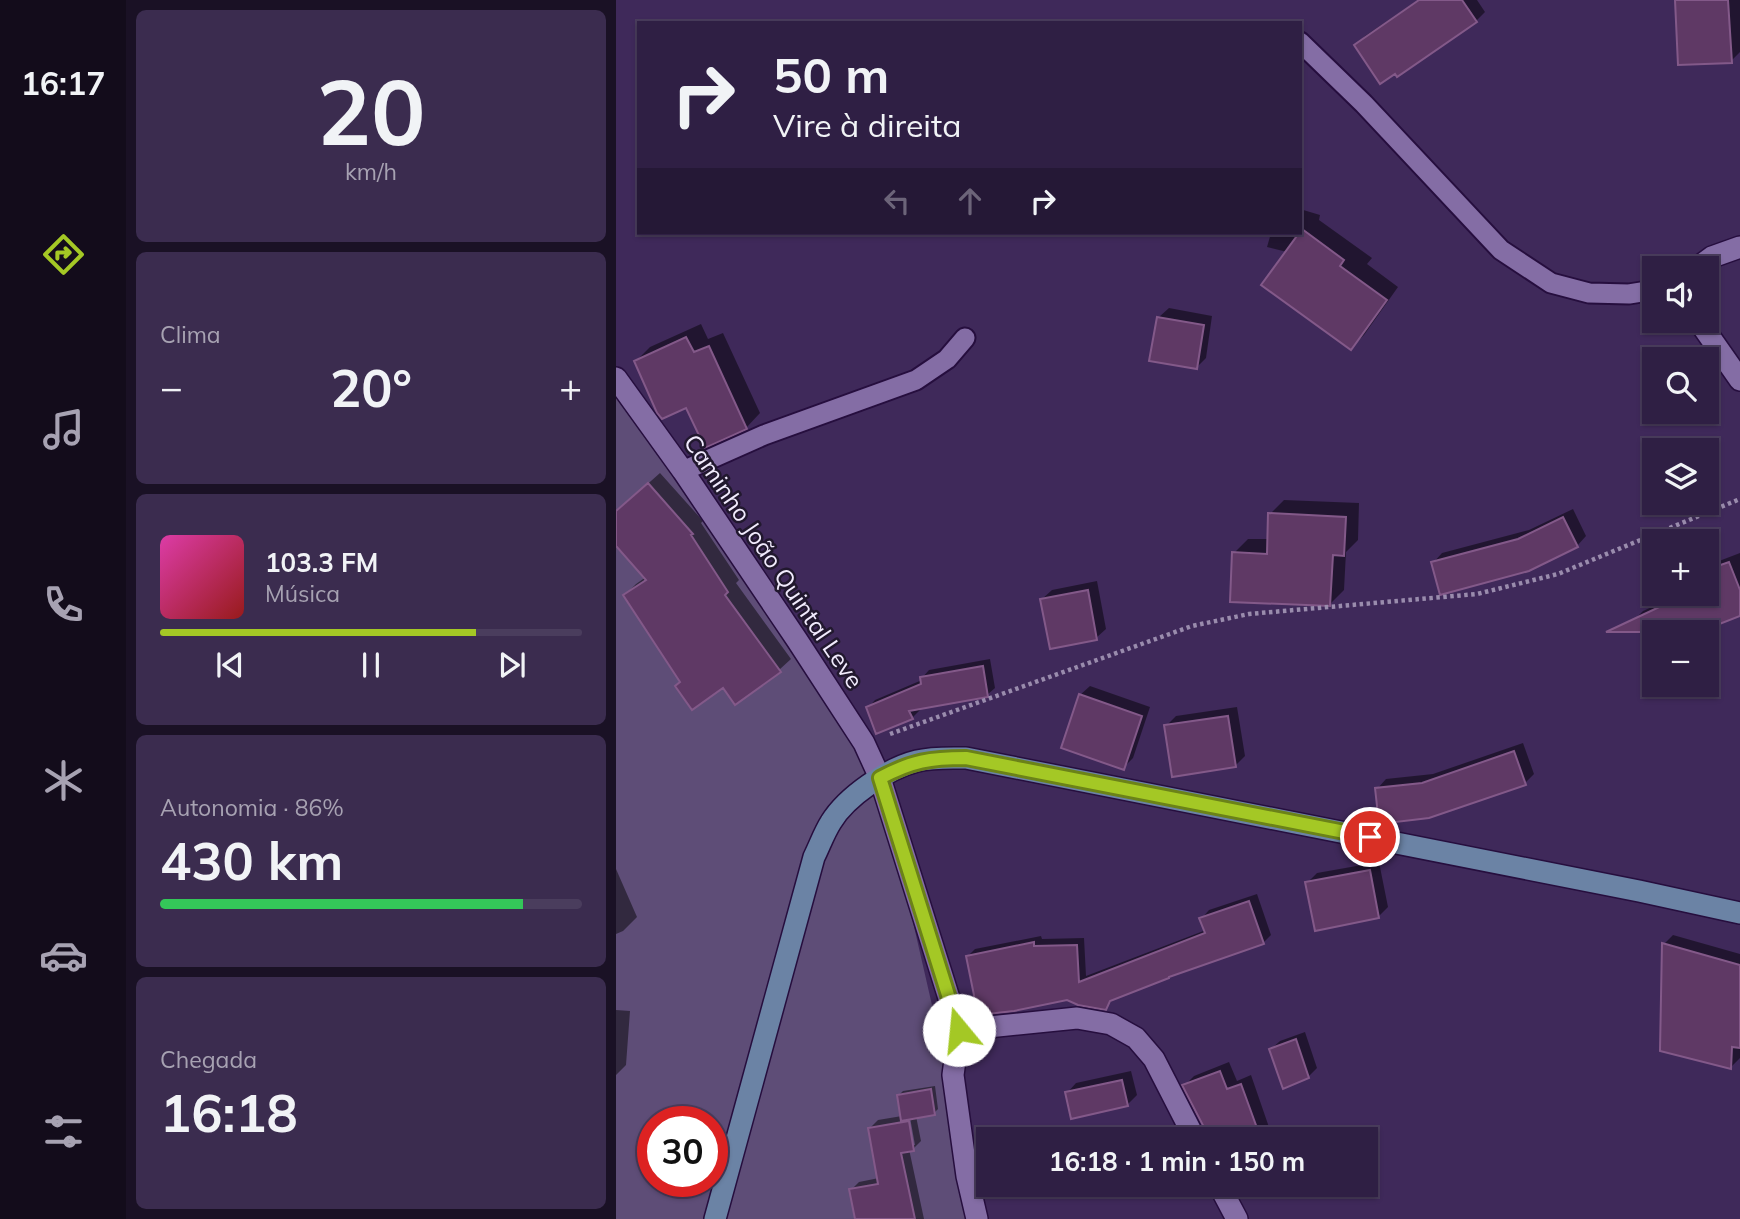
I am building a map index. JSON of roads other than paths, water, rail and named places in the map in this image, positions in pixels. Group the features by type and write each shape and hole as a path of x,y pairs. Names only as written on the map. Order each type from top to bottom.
{"main road":[{"path":"715,1219 814,857 831,821 861,790 917,761 966,758 1639,891 1740,914"}],"street":[{"path":"1715,256 1740,247"},
{"path":"1707,333 1740,380"},
{"name":"Caminho João Quintal Leve","path":"616,378 683,471 864,743 880,778 959,1030"},
{"path":"977,1219 967,1175 953,1075 959,1030 1077,1018 1111,1024 1136,1038 1154,1059 1189,1127"},
{"path":"1225,1197 1237,1219"}],"lane":[{"path":"1302,44 1364,104 1500,250 1552,283 1589,293 1642,292"},
{"path":"683,471 764,435 916,380 947,359 965,338"}]}
